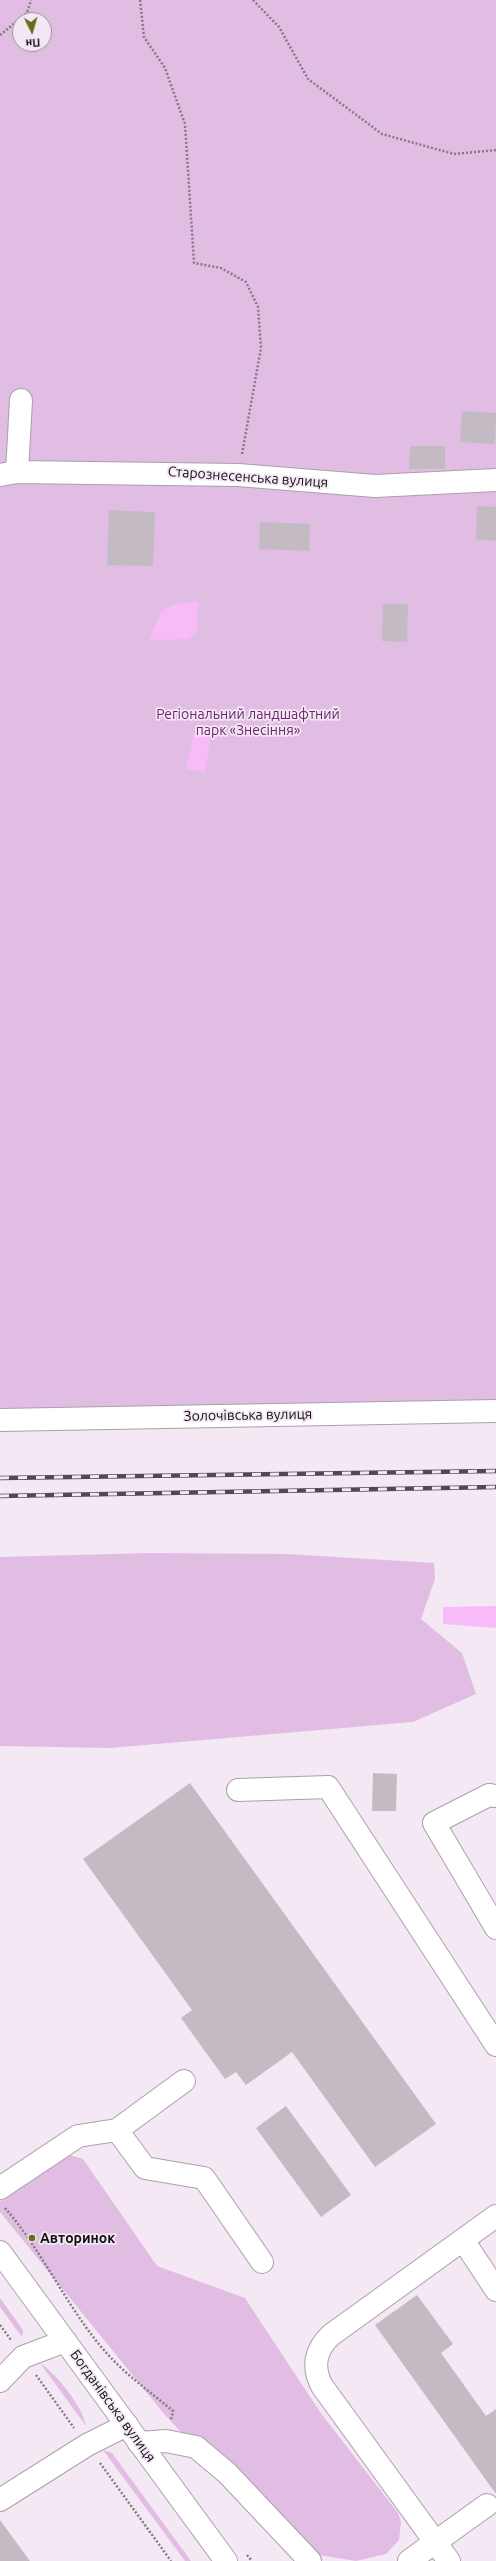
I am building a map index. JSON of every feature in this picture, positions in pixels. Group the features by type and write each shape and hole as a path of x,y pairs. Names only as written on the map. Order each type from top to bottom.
{"street":[{"path":"9,474 21,400"},
{"name":"Старознесенська вулиця","path":"9,474 238,475 375,486 496,480"},
{"name":"Золочівська вулиця","path":"0,1420 496,1411"},
{"path":"238,1790 328,1787 496,2045"},
{"path":"496,1796 489,1795 434,1823 496,1928"},
{"path":"0,2188 78,2136 117,2130 184,2081"},
{"path":"117,2130 145,2168 204,2178 262,2262"},
{"path":"449,2561 322,2386 318,2378 316,2359 319,2350 331,2335 496,2216"},
{"path":"463,2240 496,2290"},
{"name":"Богданівська вулиця","path":"0,2252 140,2443 234,2555"},
{"path":"0,2381 23,2357 65,2340"},
{"path":"0,2500 87,2445 127,2426"},
{"path":"140,2443 166,2441 196,2447 227,2473 310,2561"},
{"path":"409,2561 487,2505"}],"path":[{"path":"0,35 27,13 31,0"},
{"path":"140,0 144,37 165,68 185,124 194,263 221,268 246,282 258,307 261,348 238,475"},
{"path":"253,0 279,27 308,79 382,134 454,154 496,150"},
{"path":"0,2202 20,2226 85,2323 115,2362 173,2411 166,2441"},
{"path":"0,2325 12,2342"},
{"path":"34,2372 75,2430"},
{"path":"99,2462 171,2561"},
{"path":"234,2555 252,2561"}],"green space":[{"name":"Регіональний ландшафтний парк «Знесіння»","path":"0,0 496,0 496,1401 0,1414"},
{"path":"150,1553 287,1554 434,1563 435,1579 421,1619 462,1653 476,1694 413,1722 110,1748 0,1746 0,1557"},
{"path":"70,2155 83,2159 157,2266 245,2298 320,2412 398,2513 401,2522 399,2540 386,2554 356,2561 319,2555 230,2464 198,2437 181,2432 165,2415 0,2212 0,2201 62,2156"},
{"path":"0,2298 23,2330 22,2337 0,2307"},
{"path":"40,2363 54,2374 68,2391 80,2410 86,2426"},
{"path":"103,2450 112,2453 191,2561 185,2561"}],"shaded area":[{"path":"198,601 197,630 189,639 150,640 157,620 165,609 178,604"},
{"path":"194,733 211,733 205,772 186,769"},
{"path":"496,1606 496,1628 443,1624 443,1607"}],"building":[{"path":"462,411 496,413 495,444 460,442"},
{"path":"410,446 445,446 445,469 409,469"},
{"path":"477,506 496,507 496,541 476,539"},
{"path":"109,510 155,512 153,566 107,565"},
{"path":"260,522 310,524 309,551 259,549"},
{"path":"383,604 408,604 407,642 382,641"},
{"path":"373,1773 397,1774 396,1811 372,1811"},
{"path":"190,1783 436,2124 375,2167 292,2052 246,2085 236,2072 225,2079 181,2018 192,2010 83,1859"},
{"path":"286,2106 351,2195 321,2217 256,2128"},
{"path":"417,2295 453,2344 441,2353 486,2416 496,2409 496,2494 375,2325"},
{"path":"0,2520 30,2561 0,2561"}],"railway":[{"path":"0,1478 496,1471"},
{"path":"0,1496 496,1487"}],"place":[{"name":"Авторинок","path":"32,2238"}]}
